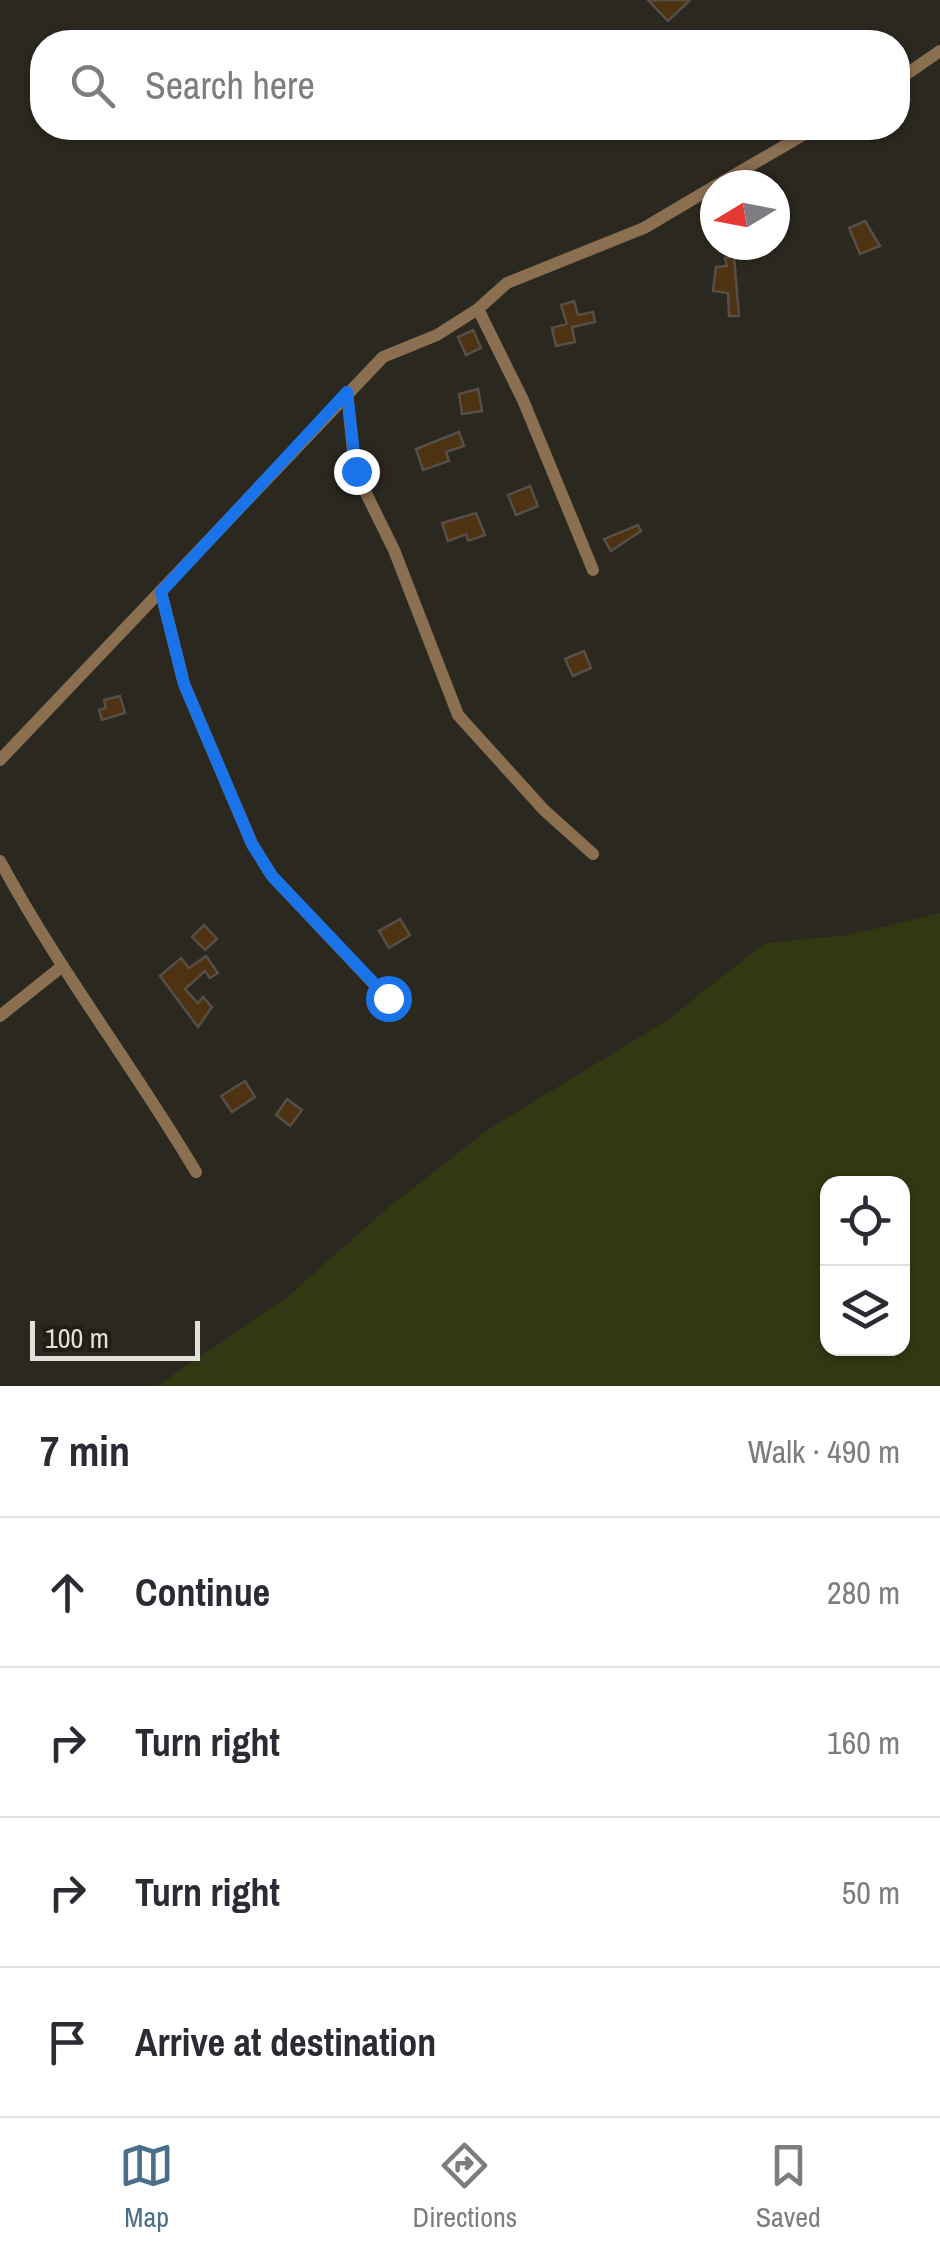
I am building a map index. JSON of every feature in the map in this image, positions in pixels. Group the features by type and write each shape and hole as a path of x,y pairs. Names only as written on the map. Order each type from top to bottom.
{"street":[{"path":"910,72 940,51"},
{"path":"744,170 795,140"},
{"path":"0,760 383,358 437,335 478,309 507,283 644,228 700,195"},
{"path":"478,309 523,400 592,570"},
{"path":"347,392 356,471 394,550 458,715 544,810 593,854"},
{"path":"161,592 184,684 252,844 272,876 388,998"},
{"path":"0,861 6,887 146,1088 196,1172"},
{"path":"0,1016 60,968"}],"green space":[{"path":"940,913 940,1386 157,1386 286,1298 382,1213 487,1130 666,1021 765,943 849,935"}],"building":[{"path":"648,0 690,0 668,21"},
{"path":"865,221 880,246 860,254 849,228"},
{"path":"726,260 734,260 739,316 729,316 728,293 713,291 716,267 727,266"},
{"path":"574,301 578,315 593,312 595,322 572,327 575,342 556,346 552,328 567,324 561,305"},
{"path":"473,330 481,348 466,355 458,337"},
{"path":"478,389 482,411 462,414 459,394"},
{"path":"459,432 464,446 446,452 449,461 423,470 416,449"},
{"path":"530,486 538,506 516,515 508,495"},
{"path":"476,513 485,535 468,541 466,534 448,541 442,523"},
{"path":"638,525 641,531 611,551 604,539"},
{"path":"584,651 591,668 573,676 565,659"},
{"path":"120,696 125,713 102,720 99,710 106,708 104,700"},
{"path":"400,919 410,935 389,948 379,931"},
{"path":"204,925 217,939 205,950 192,937"},
{"path":"206,956 218,973 210,978 205,971 185,989 198,1003 203,997 212,1007 198,1027 160,976 181,958 189,968"},
{"path":"245,1081 255,1097 232,1112 221,1096"},
{"path":"287,1099 302,1110 290,1126 276,1115"}],"route":[{"path":"356,471 347,392 161,592 184,684 252,844 272,876 388,998"}]}
